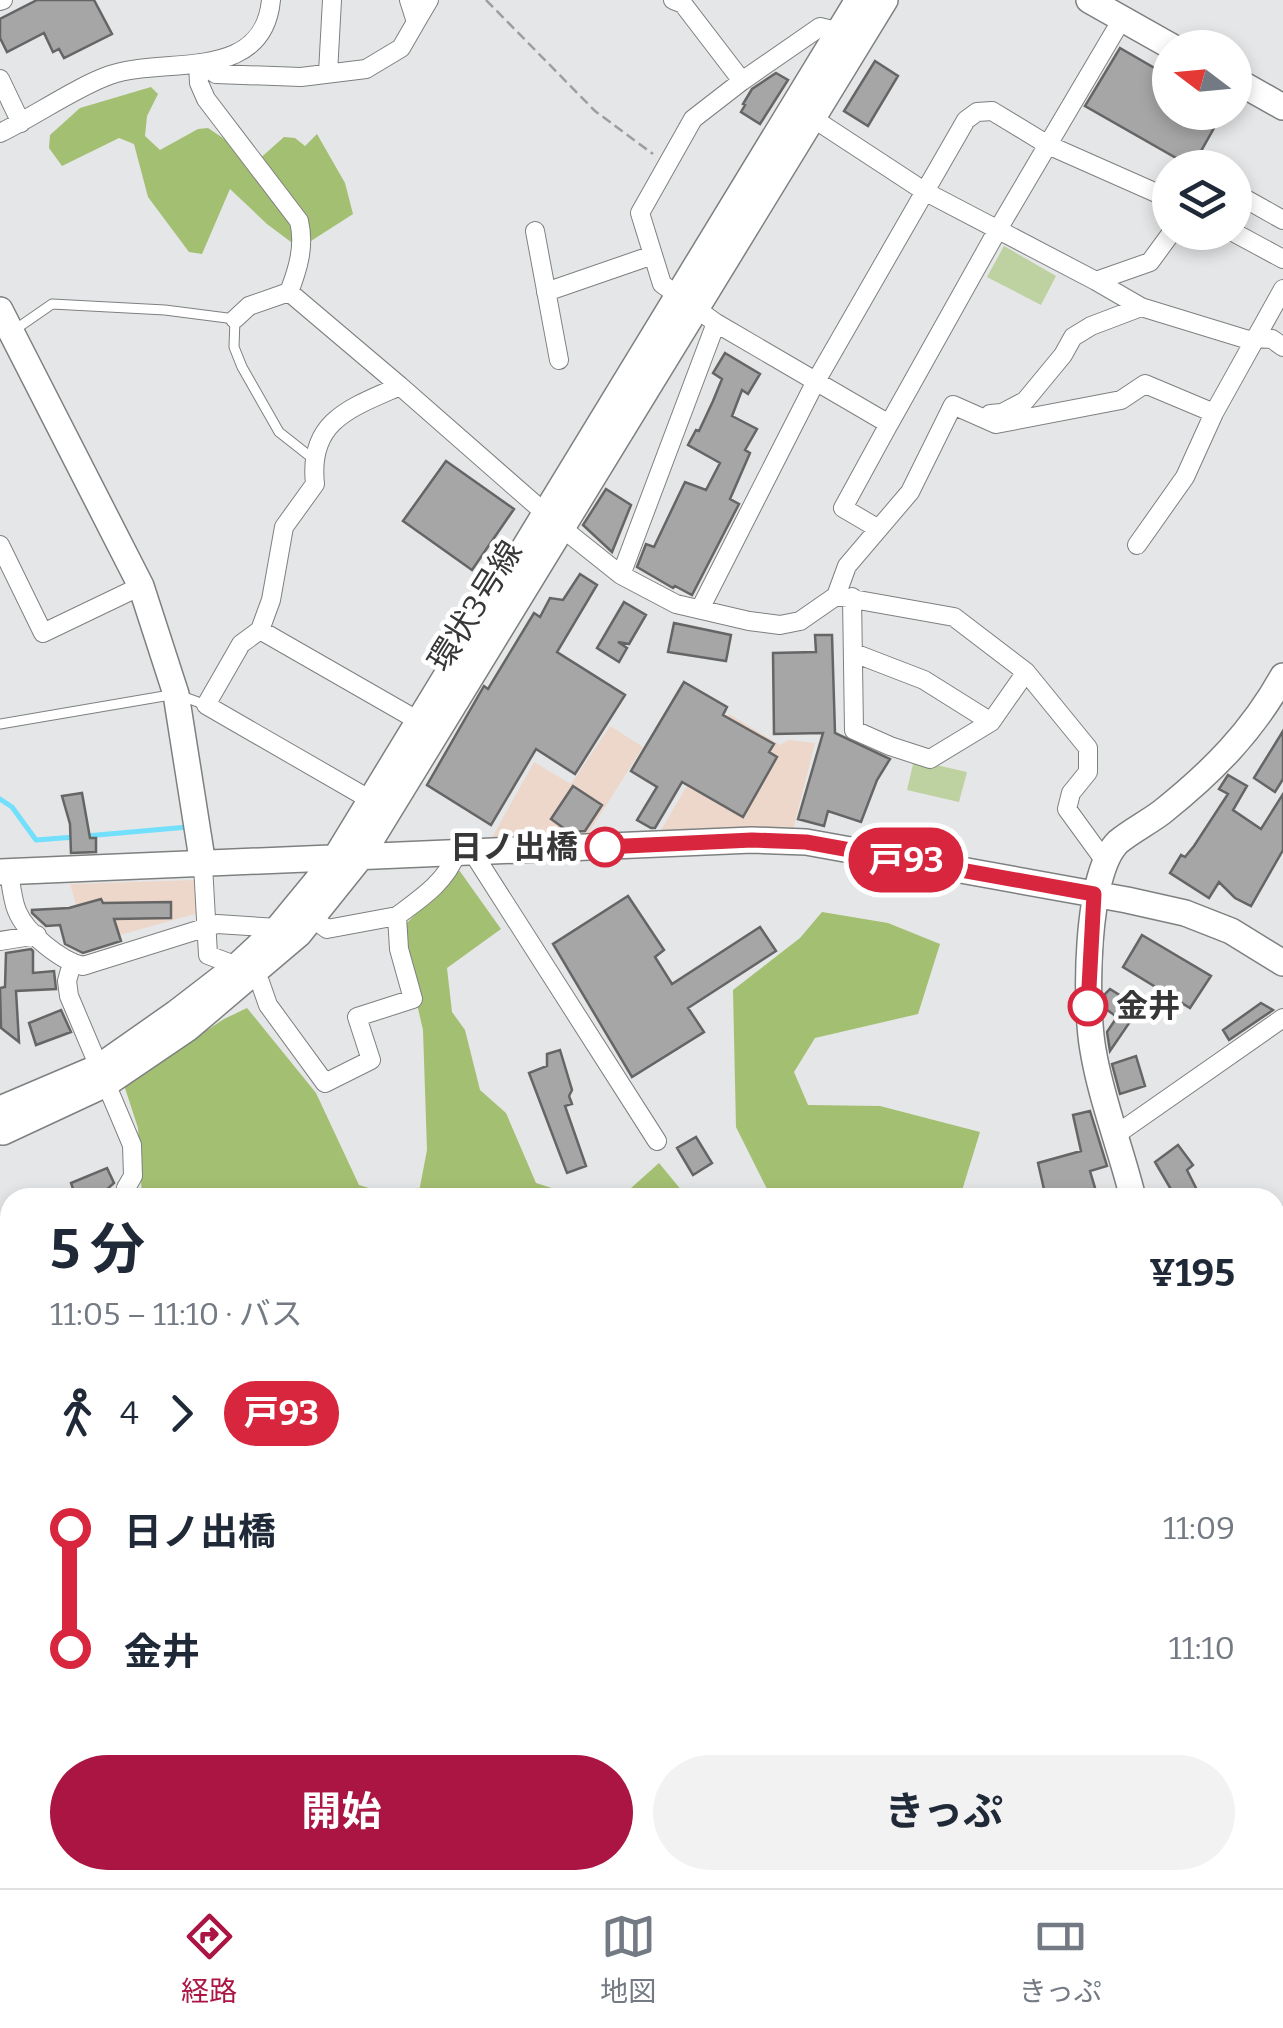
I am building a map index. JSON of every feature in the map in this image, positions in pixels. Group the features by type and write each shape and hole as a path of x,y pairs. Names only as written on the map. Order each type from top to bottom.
{"street":[{"path":"0,133 112,74 227,59 246,46 269,20 270,0"},
{"path":"328,73 332,0"},
{"path":"409,0 416,22"},
{"path":"198,64 216,74 301,77 366,69 401,48 430,0"},
{"path":"673,0 683,4 742,81"},
{"name":"環状3号線","path":"245,971 334,860 416,720 697,309 811,117 849,35 858,0"},
{"name":"環状3号線","path":"697,309 849,35 884,0"},
{"path":"1089,0 1152,36"},
{"path":"876,528 843,508 1122,19"},
{"path":"849,35 820,27 694,119 640,214 662,284 890,424"},
{"path":"198,64 206,99 299,222 300,256 289,292"},
{"path":"0,79 20,123"},
{"path":"1252,90 1283,107"},
{"path":"700,609 816,381 966,120 977,112 992,111 1048,145 1152,191"},
{"path":"811,117 924,191 1142,307 1253,339 1272,339 1283,347"},
{"path":"1252,203 1283,220"},
{"path":"534,231 560,360"},
{"path":"1252,243 1283,260"},
{"path":"1096,280 1150,262 1159,250"},
{"path":"546,292 653,255"},
{"path":"1138,544 1185,477 1214,413 1283,289"},
{"path":"235,319 249,306 289,292"},
{"path":"289,292 620,575 676,604 749,622 780,625 800,621 844,596 954,617 1026,672 1088,748 1088,772 1071,792 1067,809 1107,864"},
{"path":"975,416 1002,413 1025,401 1073,337 1142,307"},
{"path":"620,575 697,309"},
{"path":"4,325 141,586 176,694 203,866 208,954 260,982 268,1005 325,1083 370,1060 356,1017 413,999 399,949 397,916"},
{"path":"1026,672 990,722 930,759 854,730 854,653 844,596 847,566 910,492 954,404 996,424 1121,400 1146,384 1214,413"},
{"path":"369,799 206,705 241,644 260,630 271,600 284,527 315,484 312,458 316,444 350,408 400,386"},
{"name":"環状3号線","path":"1,1120 102,1075 312,918 360,858 554,521"},
{"path":"0,545 43,633 141,586"},
{"path":"260,630 416,720"},
{"path":"854,653 924,680 990,722"},
{"path":"1131,1188 1092,1051 1088,1006 1094,894 1116,844 1144,826 1221,762 1262,713 1283,676"},
{"path":"278,928 233,922 83,966 72,964 26,926 16,910 4,871 203,866 752,840 806,842 1185,914 1231,931 1283,963"},
{"path":"312,918 327,929 397,916 438,883 464,853"},
{"path":"464,853 657,1142"},
{"path":"0,941 37,935"},
{"path":"72,964 67,981 70,996 132,1146 134,1176 126,1188"},
{"path":"1116,1134 1283,1018"}],"lane":[{"path":"4,325 52,304 164,310 235,319 234,347 242,367 280,432 312,458"},
{"path":"0,724 176,694 206,705"}],"path":[{"path":"486,0 595,111 666,163"}],"shaded area":[{"path":"729,714 780,745 789,740 815,743 792,834 657,837"},
{"path":"610,726 643,747 583,842 489,843 534,762 571,784"},
{"path":"195,880 198,913 88,944 70,884"}],"green space":[{"path":"151,87 158,94 147,116 145,136 160,150 198,129 208,128 257,161 284,137 295,138 305,146 317,134 345,183 353,214 311,241 295,245 230,189 202,254 189,252 148,197 134,144 119,138 62,166 49,148 50,135 80,108"},
{"path":"1004,246 1056,276 1041,305 987,277"},
{"path":"914,760 967,772 959,802 907,790"},
{"path":"459,870 501,929 447,968 452,1012 465,1030 480,1090 506,1113 536,1183 552,1188 420,1188 427,1150 423,1030 400,930"},
{"path":"822,912 888,923 940,944 918,1014 815,1038 794,1072 808,1105 880,1106 980,1132 963,1188 766,1188 736,1127 733,990 800,938"},
{"path":"247,1008 316,1093 359,1185 369,1188 141,1188 138,1128 124,1085"},
{"path":"659,1163 680,1188 631,1188"}],"building":[{"path":"37,0 94,0 112,34 64,58 59,49 53,52 44,33 7,52 0,38 0,19"},
{"path":"1120,48 1152,67 1152,130 1213,130 1202,150 1162,150 1085,106"},
{"path":"875,61 898,76 868,126 844,111"},
{"path":"776,73 788,80 760,124 741,112 743,104 752,89"},
{"path":"725,353 760,374 748,394 742,390 732,416 757,429 745,450 750,453 730,499 739,504 692,595 637,567 646,544 654,547 685,482 706,490 720,463 688,445 699,431 722,379 713,373"},
{"path":"446,461 514,509 472,570 403,521"},
{"path":"606,489 631,505 612,552 583,525"},
{"path":"580,574 597,585 557,652 625,695 575,774 536,749 491,825 427,785 484,686 488,689 534,613 540,617 550,598 563,600"},
{"path":"624,602 646,615 629,644 618,642 627,648 619,662 597,648"},
{"path":"674,623 731,635 726,661 668,652"},
{"path":"815,635 832,635 835,733 890,759 877,780 861,822 828,811 824,826 798,819 823,733 774,734 773,653 816,652"},
{"path":"684,682 727,707 723,715 774,744 769,752 777,757 743,817 682,782 655,828 651,828 637,820 657,787 631,771"},
{"path":"1283,731 1283,779 1275,792 1254,778"},
{"path":"1228,775 1247,786 1233,810 1261,829 1283,794 1283,850 1251,906 1235,898 1219,882 1209,898 1170,873 1181,855 1185,857 1194,846 1228,794 1219,789"},
{"path":"573,786 602,805 585,831 569,832 551,819"},
{"path":"82,793 90,838 96,838 96,852 71,853 70,824 62,796"},
{"path":"628,896 664,950 655,957 672,984 760,927 776,951 688,1008 704,1032 632,1077 553,944"},
{"path":"101,899 103,903 171,902 171,918 114,919 121,941 83,953 65,944 60,925 46,926 32,913"},
{"path":"1142,935 1211,976 1190,1008 1123,967"},
{"path":"31,949 33,973 54,971 56,989 16,991 19,1042 1,1028 0,988 5,987 6,953"},
{"path":"1110,989 1138,1010 1110,1051 1107,1032 1117,1017 1106,1009 1105,994"},
{"path":"1261,1003 1273,1010 1229,1040 1223,1030"},
{"path":"61,1010 71,1032 36,1045 29,1023"},
{"path":"560,1050 572,1090 572,1104 565,1106 586,1166 567,1173 529,1073 547,1066 547,1054"},
{"path":"1136,1056 1145,1086 1120,1094 1112,1064"},
{"path":"1090,1111 1107,1166 1090,1171 1095,1188 1044,1188 1038,1163 1081,1151 1073,1115"},
{"path":"696,1137 712,1163 693,1175 677,1148"},
{"path":"1178,1145 1193,1165 1187,1170 1196,1188 1170,1188 1155,1162"},
{"path":"107,1168 114,1183 108,1188 73,1188 71,1183"}],"waterway":[{"path":"0,799 12,807 36,840 75,837"},
{"path":"86,836 188,827"}],"bus line":[{"name":"戸93","path":"605,847 752,840 806,842 1094,894 1088,1006"}],"place":[{"name":"日ノ出橋","path":"605,847"},
{"name":"金井","path":"1088,1006"}]}
